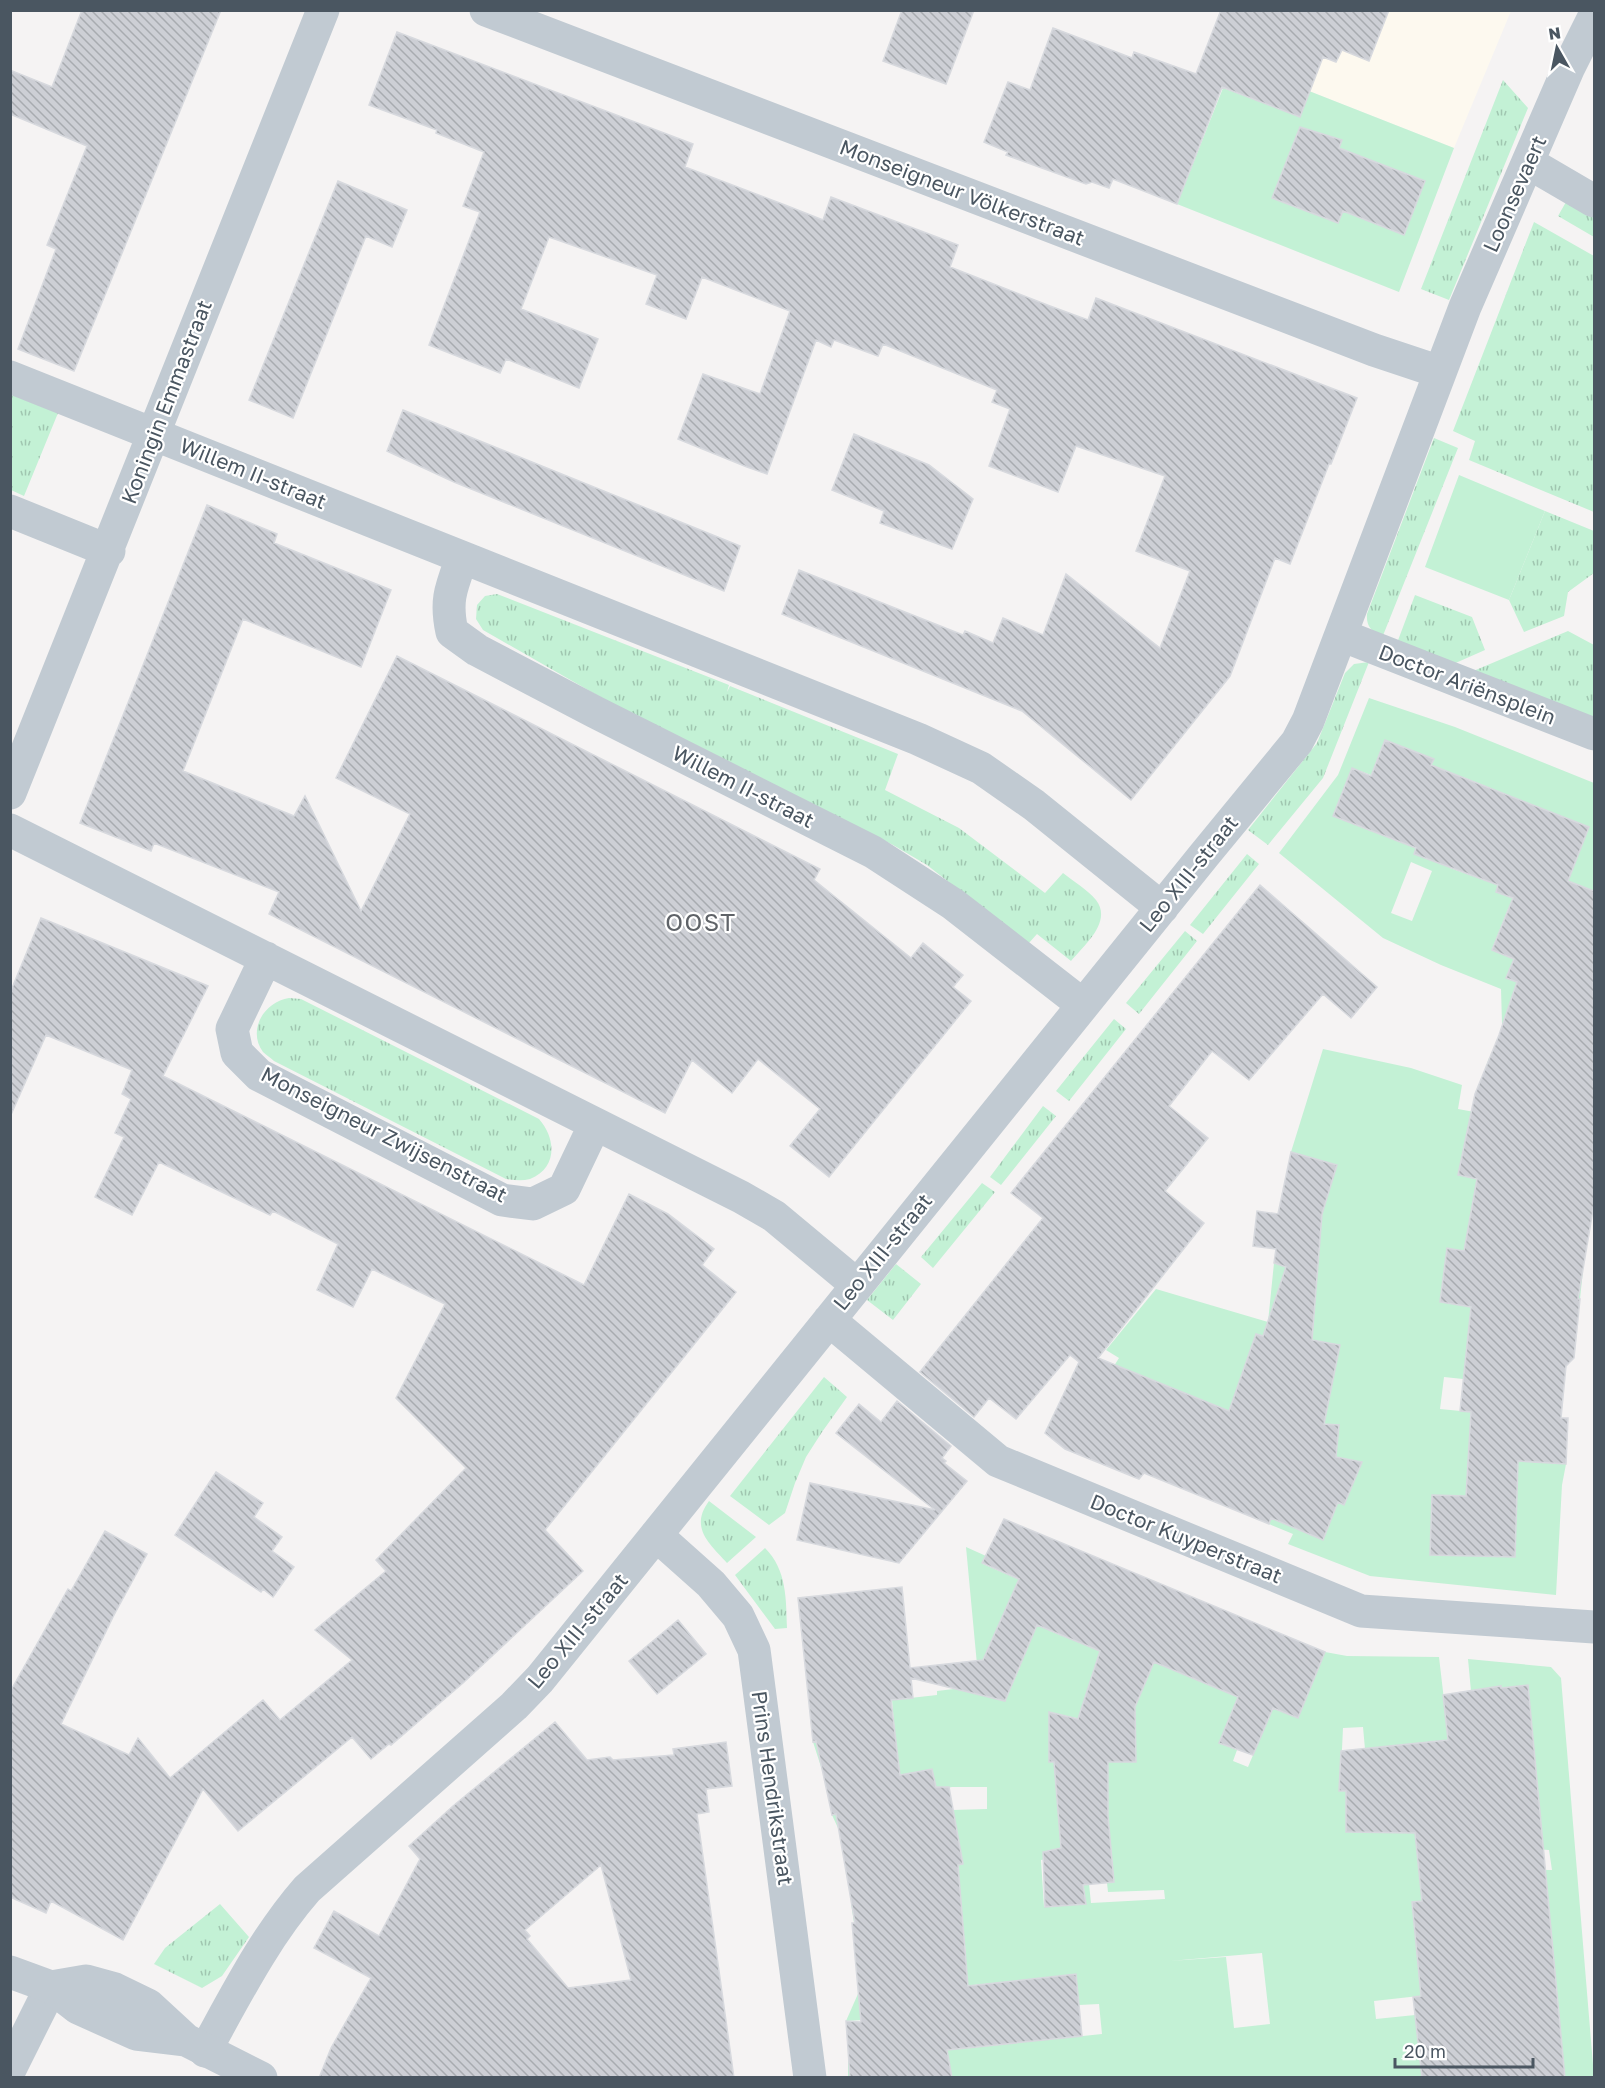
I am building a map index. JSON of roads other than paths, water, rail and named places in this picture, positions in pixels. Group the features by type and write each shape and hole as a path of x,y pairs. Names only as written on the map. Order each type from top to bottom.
{"street":[{"name":"Koningin Emmastraat","path":"10,794 109,551 153,433 323,10"},
{"name":"Monseigneur Völkerstraat","path":"486,10 558,23 1363,346 1440,372"},
{"name":"Loonsevaert","path":"1440,372 1465,307 1569,67 1594,17"},
{"path":"1528,164 1594,201"},
{"name":"Leo XIII-straat","path":"195,2045 255,1962 284,1915 306,1888 514,1706 540,1679 1297,742 1308,721 1440,372"},
{"name":"Willem II-straat","path":"10,377 918,739 981,768 1034,805 1162,908"},
{"path":"10,511 109,551"},
{"name":"Willem II-straat","path":"462,558 451,587 447,610 452,632 477,650 873,852 952,904 1083,1005"},
{"name":"Doctor Ariënsplein","path":"1341,635 1594,734"},
{"path":"10,830 774,1216 857,1285"},
{"name":"Monseigneur Zwijsenstraat","path":"266,958 232,1029 237,1053 260,1075 502,1200 533,1204 564,1189 595,1124"},
{"name":"Doctor Kuyperstraat","path":"829,1320 998,1461 1361,1611 1594,1627"},
{"name":"Prins Hendrikstraat","path":"656,1535 711,1584 738,1616 754,1650 810,2078"},
{"path":"10,1972 51,1987 78,2008 136,2034 195,2045 261,2078"},
{"path":"10,2069 51,1987"}],"district":[{"name":"OOST","path":"701,923"}]}
